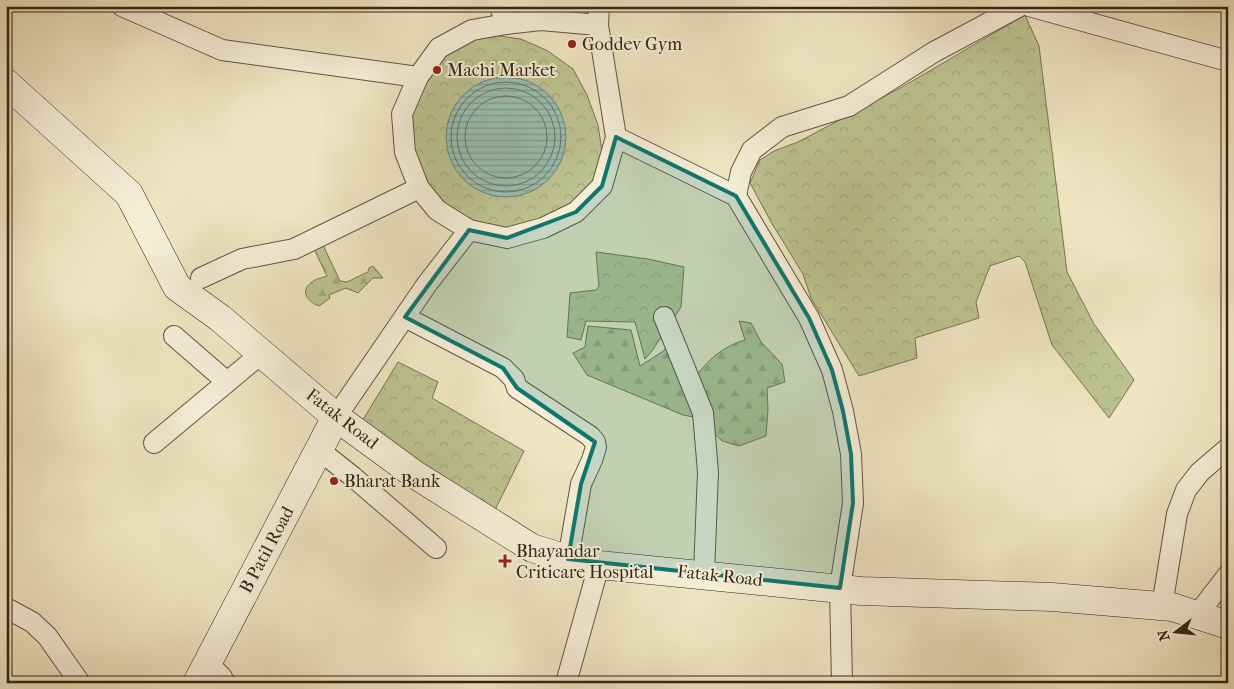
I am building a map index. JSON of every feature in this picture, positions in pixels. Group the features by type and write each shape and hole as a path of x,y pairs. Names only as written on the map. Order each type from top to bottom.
{"main road":[{"name":"Fatak Road","path":"6,83 129,194 177,287 220,318 336,417 414,474 532,548 568,559 599,565 861,591 1052,597 1172,607 1228,625"},
{"name":"B Patil Road","path":"210,676 336,417"}],"street":[{"path":"122,6 222,50 418,77"},
{"path":"736,196 740,172 752,150 782,127 849,106 934,52 1020,6"},
{"path":"1029,6 1228,61"},
{"path":"503,15 541,20 598,16 616,137 602,186 576,212 543,228 507,238 469,230 437,210 419,188 405,152 402,114 418,77 439,48 503,15"},
{"path":"616,137 736,196 809,318 832,370 843,411 851,454 852,503 840,588 842,683"},
{"path":"201,278 242,259 294,249 419,188"},
{"path":"336,417 440,266 469,230"},
{"path":"405,317 503,368 514,379 517,388 590,436 596,442 592,460 581,484 568,559"},
{"path":"664,317 703,412 708,472 704,574"},
{"path":"174,336 227,382"},
{"path":"154,443 262,353"},
{"path":"1162,606 1177,514 1186,490 1200,472 1228,448"},
{"path":"319,450 436,548"},
{"path":"566,683 599,565"},
{"path":"1197,615 1228,575"},
{"path":"6,608 32,622 47,636 80,683"}],"highlighted area":[{"path":"616,137 736,196 809,318 832,370 843,411 851,454 853,503 840,588 568,559 581,484 595,442 517,388 503,368 405,317 469,230 507,238 576,212 602,186"}],"green space":[{"path":"1025,15 1039,46 1067,272 1094,324 1134,380 1109,418 1052,345 1025,262 1019,256 990,266 976,302 979,318 915,338 917,358 859,376 811,298 803,274 750,183 760,160 774,151 798,142 902,87"},
{"path":"485,34 521,39 548,51 573,69 587,95 598,125 603,158 589,189 565,213 501,232 470,225 443,208 422,184 408,124 431,66 456,46"},
{"path":"323,245 340,281 347,282 368,272 369,268 373,266 383,278 373,278 358,293 346,288 329,295 330,298 319,306 311,302 306,296 308,285 327,276 314,249"},
{"path":"596,252 648,259 684,267 681,307 645,359 635,322 586,321 581,340 567,337 570,293 596,290 599,286"},
{"path":"739,321 751,323 761,342 782,364 785,382 767,388 766,436 739,446 722,441 713,432 696,376 718,354 730,346 745,340"},
{"path":"588,326 631,330 640,366 665,350 666,339 699,418 683,415 587,375 573,353 585,347"},
{"path":"398,362 438,382 432,398 524,451 495,510 447,484 361,423"}],"water":[{"path":"506,77 518,78 529,82 539,87 548,95 556,104 561,114 565,125 565,149 561,160 556,170 548,179 539,187 529,192 518,196 506,197 494,196 483,192 473,187 464,179 456,170 451,160 447,149 446,137 447,125 451,114 456,104 464,95 473,87 483,82 494,78"}],"place":[{"name":"Goddev Gym","path":"572,44"},
{"name":"Machi Market","path":"437,70"},
{"name":"Bharat Bank","path":"334,481"},
{"name":"Bhayandar Criticare Hospital","path":"505,561"}]}
